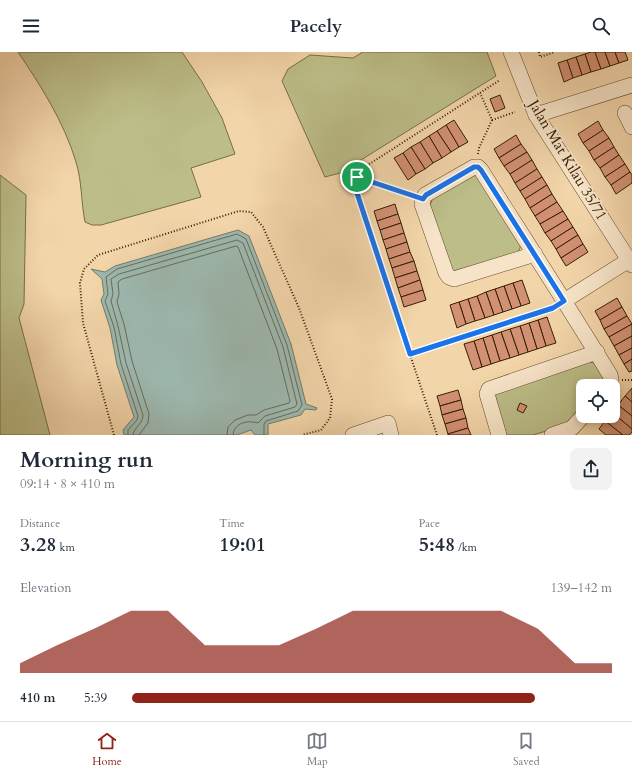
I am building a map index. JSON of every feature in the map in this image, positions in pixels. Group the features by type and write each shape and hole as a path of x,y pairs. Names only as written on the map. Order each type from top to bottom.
{"street":[{"name":"Jalan Mat Kilau 35/71","path":"511,52 536,115 630,263"},
{"path":"536,115 632,85"},
{"path":"625,113 632,127"},
{"path":"535,254 454,279 449,278 446,274 422,204 423,199 426,195 474,167 478,167 481,170 535,254 564,301 597,352 611,379"},
{"path":"564,301 630,263"},
{"path":"499,435 487,394 488,389 597,352"},
{"path":"552,435 572,428 577,423"},
{"path":"353,435 371,432 390,432"}],"path":[{"path":"539,52 540,57 555,52"},
{"path":"437,435 354,184 360,170 500,80"},
{"path":"480,93 492,120"},
{"path":"478,167 479,148 492,120 515,112"},
{"path":"357,177 423,199"},
{"path":"114,435 83,324 80,283 84,269 98,255 239,210 251,212 263,227 299,308 332,399 330,418 321,430 302,435"},
{"path":"410,354 553,308 564,301"}],"green space":[{"path":"18,52 182,52 202,82 222,118 235,154 191,168 201,197 101,225 92,225 85,222 79,177 71,147 51,105"},
{"path":"363,52 487,52 496,76 340,173 325,177 282,81 288,69 310,55 353,58"},
{"path":"0,175 26,195 24,304 19,318 50,435 0,435"},
{"path":"475,175 479,178 520,242 520,247 515,254 454,271 451,269 430,205 433,198"},
{"path":"589,362 599,367 603,379 576,379 576,416 569,424 533,435 505,435 495,395 497,392"}],"water":[{"path":"238,230 249,236 291,344 306,404 317,408 316,410 305,409 301,415 268,424 268,435 255,435 251,430 237,435 124,435 123,430 134,417 117,365 110,328 101,300 104,294 102,279 91,269 105,272 115,266"}],"building":[{"path":"595,52 601,69 591,72 585,54"},
{"path":"595,52 605,52 610,66 601,69"},
{"path":"605,52 615,52 619,63 610,66"},
{"path":"615,52 625,52 628,60 619,63"},
{"path":"585,54 591,72 582,75 576,57"},
{"path":"576,57 582,75 573,78 567,60"},
{"path":"567,60 573,78 564,82 558,63"},
{"path":"500,95 505,108 495,112 490,99"},
{"path":"454,120 468,142 459,147 446,125"},
{"path":"598,121 603,130 583,143 578,134"},
{"path":"446,125 459,147 451,152 437,131"},
{"path":"603,130 609,138 589,151 583,143"},
{"path":"437,131 451,152 442,158 429,136"},
{"path":"516,135 521,144 499,158 494,149"},
{"path":"429,136 442,158 433,163 420,142"},
{"path":"609,138 614,147 594,160 589,151"},
{"path":"420,142 433,163 425,169 411,147"},
{"path":"521,144 527,152 504,166 499,158"},
{"path":"411,147 425,169 416,174 403,153"},
{"path":"614,147 619,155 600,168 594,160"},
{"path":"527,152 532,160 510,174 504,166"},
{"path":"403,153 416,174 408,180 394,158"},
{"path":"619,155 625,164 605,177 600,168"},
{"path":"532,160 537,169 515,183 510,174"},
{"path":"625,164 630,172 611,185 605,177"},
{"path":"537,169 542,177 520,191 515,183"},
{"path":"630,172 632,175 632,183 616,194 611,185"},
{"path":"542,177 547,185 525,199 520,191"},
{"path":"547,185 552,194 530,208 525,199"},
{"path":"552,194 557,202 535,216 530,208"},
{"path":"557,202 563,211 540,224 535,216"},
{"path":"395,204 398,214 377,221 374,211"},
{"path":"563,211 568,219 545,233 540,224"},
{"path":"398,214 401,223 380,230 377,221"},
{"path":"568,219 573,227 551,241 545,233"},
{"path":"401,223 404,233 383,240 380,230"},
{"path":"573,227 578,235 556,249 551,241"},
{"path":"404,233 407,242 386,249 383,240"},
{"path":"578,235 583,244 561,258 556,249"},
{"path":"407,242 410,252 389,259 386,249"},
{"path":"583,244 588,252 566,266 561,258"},
{"path":"410,252 414,261 392,268 389,259"},
{"path":"414,261 417,271 395,278 392,268"},
{"path":"417,271 420,280 398,288 395,278"},
{"path":"420,280 423,290 401,297 398,288"},
{"path":"522,280 530,303 521,306 513,283"},
{"path":"513,283 521,306 512,309 504,286"},
{"path":"504,286 512,309 503,312 495,289"},
{"path":"495,289 503,312 494,315 486,292"},
{"path":"423,290 426,300 404,307 401,297"},
{"path":"486,292 494,315 485,318 477,296"},
{"path":"477,296 485,318 475,321 468,299"},
{"path":"617,298 622,307 600,320 595,311"},
{"path":"468,299 475,321 466,324 459,302"},
{"path":"459,302 466,324 457,328 450,305"},
{"path":"622,307 627,316 604,329 600,320"},
{"path":"627,316 632,324 609,337 604,329"},
{"path":"547,317 556,343 546,346 538,320"},
{"path":"538,320 546,346 537,349 529,323"},
{"path":"529,323 537,349 528,352 520,326"},
{"path":"632,324 632,336 614,346 609,337"},
{"path":"520,326 528,352 519,355 510,329"},
{"path":"510,329 519,355 510,358 501,332"},
{"path":"501,332 510,358 500,361 492,335"},
{"path":"492,335 500,361 491,364 483,338"},
{"path":"632,336 632,348 619,355 614,346"},
{"path":"483,338 491,364 482,367 474,341"},
{"path":"474,341 482,367 473,370 464,344"},
{"path":"632,348 632,359 624,364 619,355"},
{"path":"632,359 632,371 629,372 624,364"},
{"path":"632,388 632,402 625,396"},
{"path":"458,390 461,400 440,406 437,396"},
{"path":"625,396 632,402 632,416 620,407 620,402"},
{"path":"461,400 463,409 442,415 440,406"},
{"path":"520,403 527,406 523,413 517,410"},
{"path":"620,407 632,416 632,429 620,419"},
{"path":"463,409 466,418 445,424 442,415"},
{"path":"466,418 468,428 448,434 445,424"},
{"path":"620,419 632,429 632,432 629,435 623,435 608,423 620,423"},
{"path":"604,423 608,423 623,435 606,435 599,429"},
{"path":"468,428 471,435 448,435 448,434"}],"route":[{"path":"474,167 478,167 564,301 553,308 410,354 354,184 357,177 423,199 426,195 474,167"}]}
